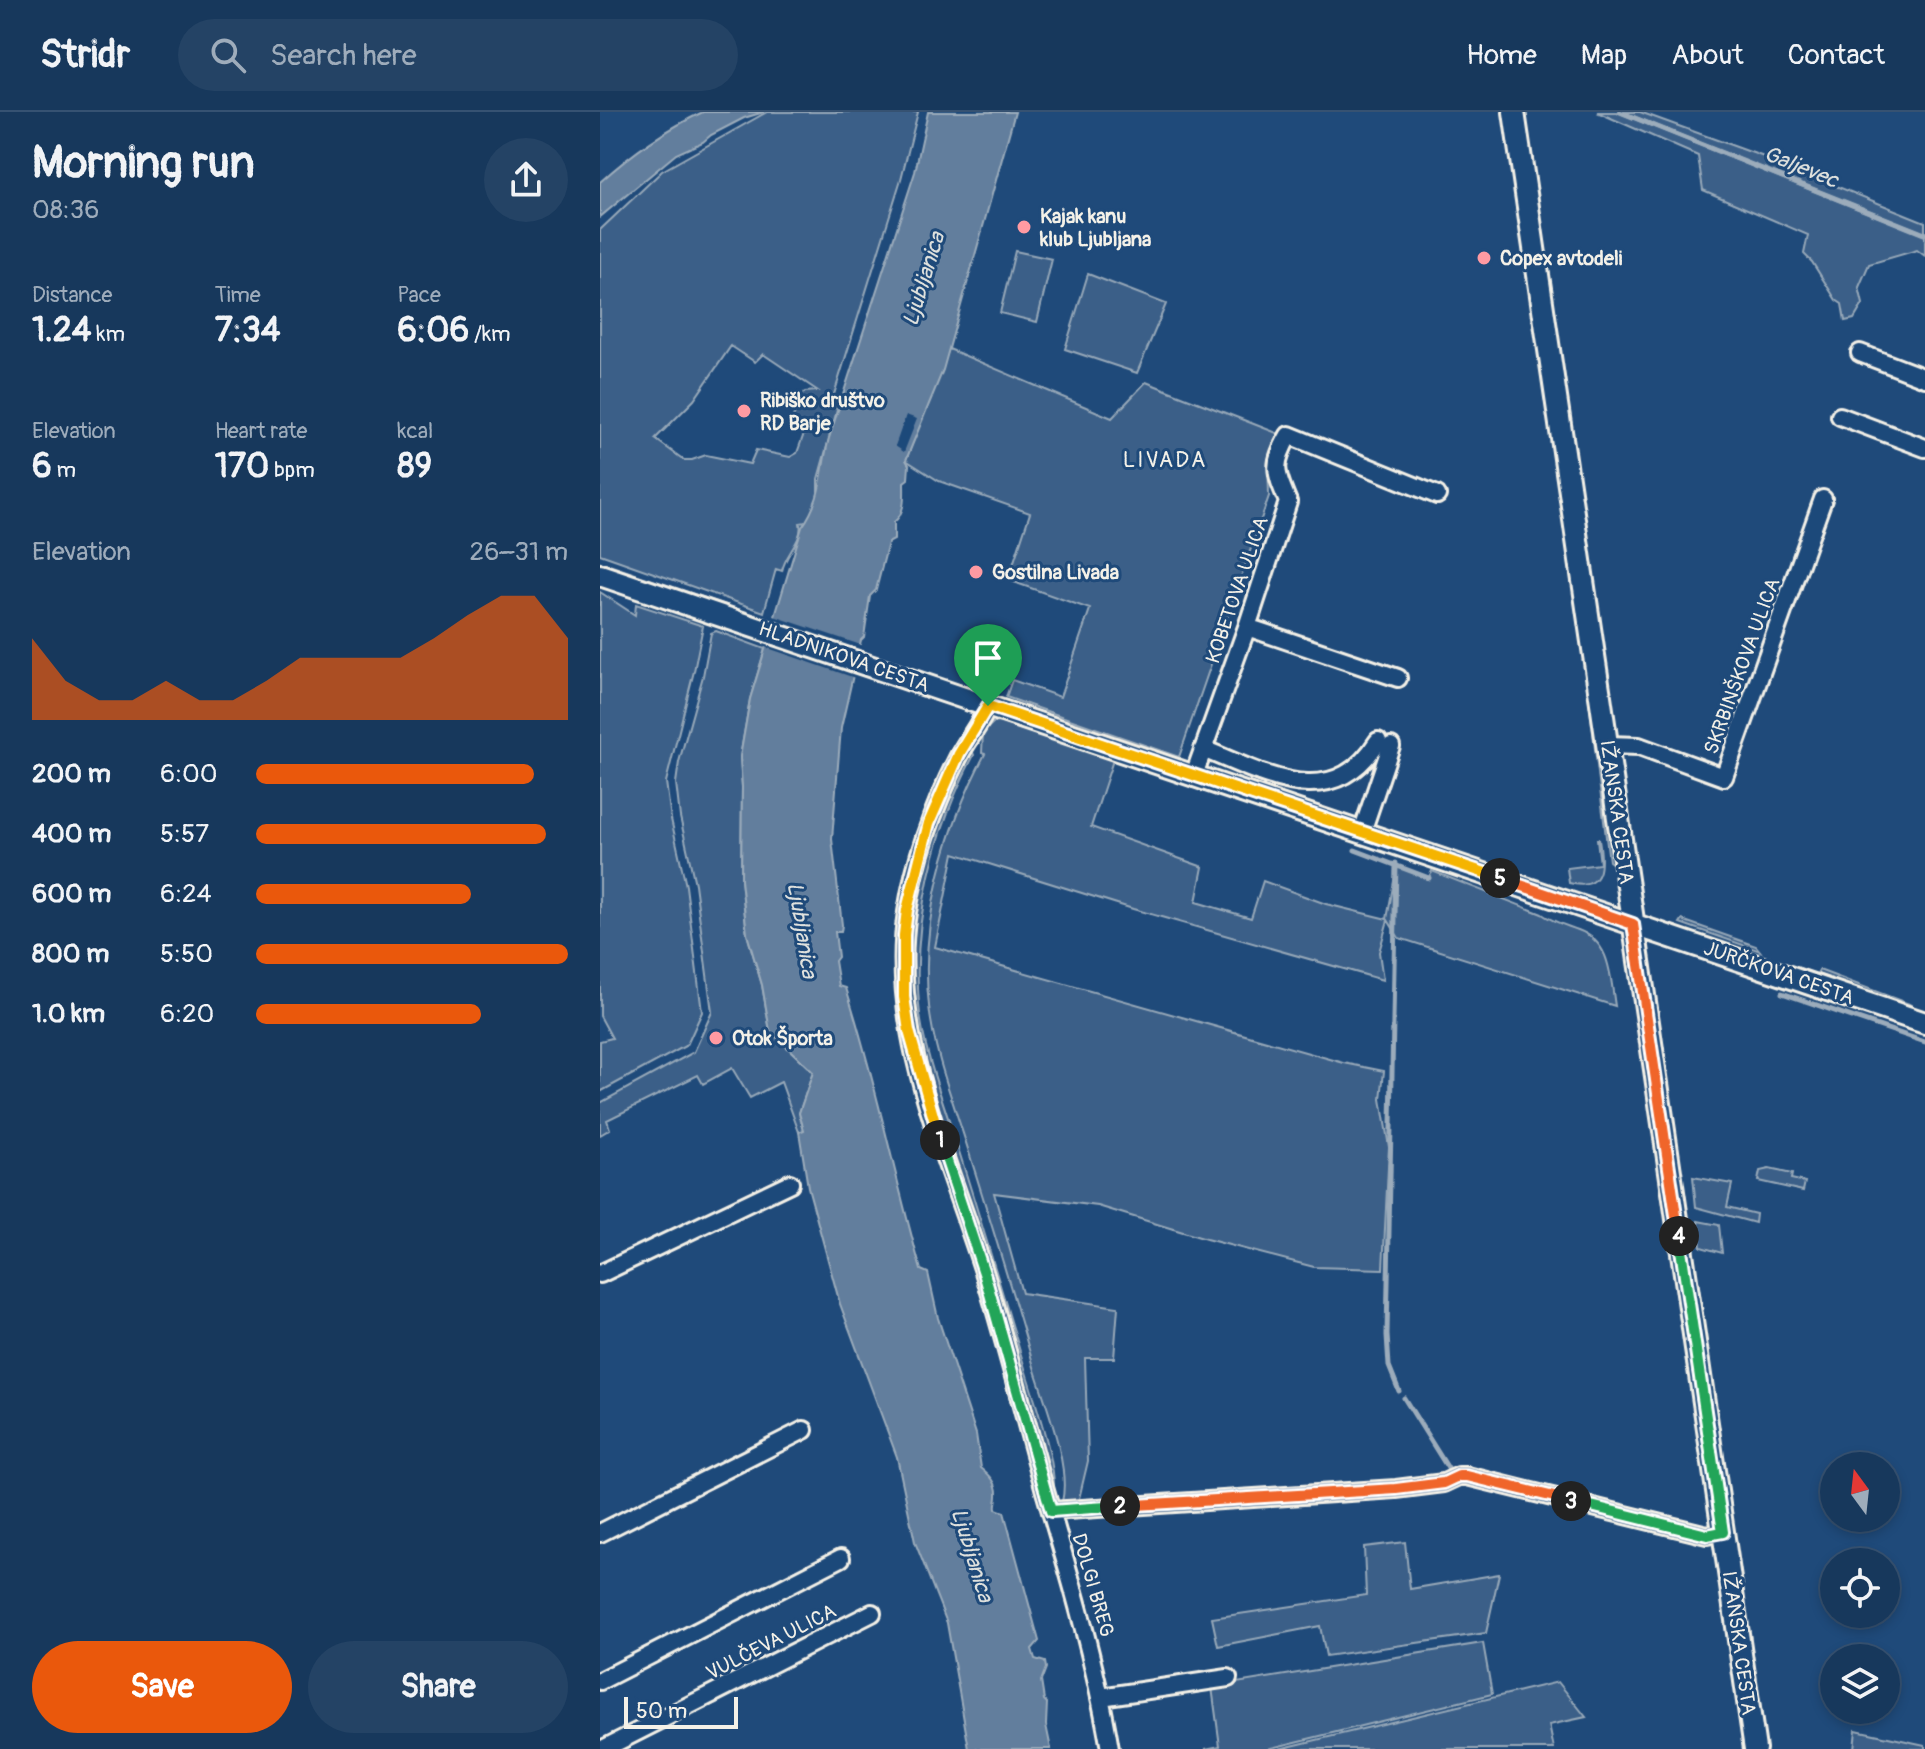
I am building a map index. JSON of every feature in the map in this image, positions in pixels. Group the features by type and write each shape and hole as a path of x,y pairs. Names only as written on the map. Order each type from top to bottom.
{"main road":[{"name":"IŽANSKA CESTA","path":"1514,112 1755,1749"},
{"name":"HLADNIKOVA CESTA","path":"600,575 1633,924"},
{"name":"JURČKOVA CESTA","path":"1633,924 1925,1023"}],"street":[{"path":"1860,353 1925,378"},
{"path":"1840,416 1925,448"},
{"name":"KOBETOVA ULICA","path":"1194,775 1288,502 1277,476 1276,458 1289,435 1437,495"},
{"name":"SKRBINŠKOVA ULICA","path":"1608,745 1639,746 1724,777 1823,499"},
{"path":"1247,627 1398,678"},
{"name":"DOLGI BREG","path":"988,706 959,754 929,823 907,910 904,997 920,1071 985,1276 1051,1511 1101,1697 1110,1749"},
{"path":"1203,749 1298,783 1317,785 1352,771 1384,744 1362,832"},
{"path":"600,1274 790,1183"},
{"path":"600,1533 804,1430"},
{"path":"1051,1511 1411,1488 1467,1476 1707,1535 1723,1532"},
{"path":"600,1681 841,1558"},
{"name":"VULČEVA ULICA","path":"603,1749 872,1613"},
{"path":"1101,1697 1228,1678"}],"shaded area":[{"path":"767,112 918,112 901,179 832,401 837,410 818,479 820,493 814,511 806,522 800,523 797,541 782,571 776,569 764,612 600,554 600,230 662,171","holes":["731,346 755,362 763,354 818,391 805,392 794,400 795,412 791,421 806,428 797,453 790,457 756,450 750,464 706,455 684,460 655,439 694,400"]},
{"path":"1597,112 1617,112 1925,236 1925,256 1917,250 1869,264 1859,287 1863,304 1854,319 1845,321 1842,304 1804,254 1808,235 1703,190 1698,156"},
{"path":"1623,112 1640,112 1764,157 1925,222 1925,233"},
{"path":"1015,251 1052,259 1037,322 1000,313"},
{"path":"1088,274 1166,304 1137,373 1065,349"},
{"path":"949,349 1112,418 1146,382 1282,435 1268,459 1269,496 1179,757 1006,697 1012,680 1060,697 1090,609 1008,580 1030,513 939,481 906,460"},
{"path":"600,562 729,606 728,609 600,566"},
{"path":"600,592 635,615 636,604 703,626 666,782 686,886 702,1012 687,1045 600,1092 600,1041 612,1038 600,1016"},
{"path":"716,631 765,649 750,699 740,757 741,880 747,934 762,985 770,1031 813,1072 799,1113 804,1130 799,1132 781,1082 750,1098 732,1068 703,1084 698,1075 607,1120 610,1129 600,1135 600,1103 694,1052 712,1012 695,884 676,783 711,633"},
{"path":"1584,661 1587,661 1613,864 1609,861"},
{"path":"999,722 1113,760 1091,827 1203,867 1196,902 1251,918 1263,881 1326,904 1387,919 1397,865 1428,879 1432,871 1589,935 1603,951 1607,961 1615,1006 1399,938 1388,920 1379,952 1383,980 1133,909 954,853 935,947 1344,1063 1384,1071 1381,1099 1389,1147 1383,1269 1314,1267 1206,1239 1098,1206 994,1193 1022,1293 1118,1307 1114,1358 1085,1358 1088,1461 1078,1503 1062,1502 1063,1471 1056,1434 945,1077 929,1006 928,942 939,876 958,813 985,754 982,753 983,732"},
{"path":"971,748 974,755 948,814 929,876 919,941 919,1005 934,1075 1044,1433 1053,1470 1053,1500 913,1029 909,928 927,845"},
{"path":"1597,839 1600,848 1601,866 1599,874 1589,883 1569,883 1567,868 1600,864"},
{"path":"1682,920 1756,946 1760,951 1680,923"},
{"path":"1819,970 1909,1004 1923,1013 1817,974"},
{"path":"1769,1169 1792,1174 1791,1179 1805,1182 1803,1191 1758,1181 1760,1171"},
{"path":"1693,1177 1732,1184 1727,1207 1756,1214 1755,1223 1696,1207"},
{"path":"1698,1221 1719,1225 1722,1253 1701,1247"},
{"path":"1405,1542 1410,1589 1499,1574 1486,1633 1326,1656 1320,1626 1218,1646 1212,1618 1366,1595 1364,1547"},
{"path":"1483,1643 1492,1694 1267,1749 1205,1749 1220,1746 1212,1687"},
{"path":"1558,1682 1586,1717 1549,1725 1554,1749 1279,1749"},
{"path":"1856,1730 1925,1745 1925,1749 1854,1749"}],"water":[{"path":"703,112 764,112 744,118 676,154 600,217 600,182 648,143"},
{"name":"Ljubljanica","path":"928,112 1015,112 943,370 906,460 909,465 908,479 904,482 902,509 894,522 894,540 888,543 876,590 870,596 864,637 841,728 832,839 842,925 841,932 835,932 838,957 835,961 839,986 846,988 867,1058 921,1270 928,1273 938,1318 976,1434 981,1468 995,1483 996,1509 1004,1512 1039,1641 1032,1649 1035,1659 1045,1662 1041,1681 1047,1703 1046,1725 1051,1749 969,1749 947,1623 915,1542 897,1457 840,1304 808,1187 799,1132 804,1130 799,1113 813,1072 770,1031 762,985 747,934 741,880 740,757 750,699 802,527 814,506 829,438 915,172"}],"pier":[{"path":"906,415 917,419 904,452 895,446"},
{"path":"771,615 864,646 855,678 762,646"}],"waterway":[{"name":"Galjevec","path":"1620,112 1925,234"},
{"path":"1355,850 1429,878"},
{"path":"1396,863 1387,1335 1389,1366 1399,1391"},
{"path":"1782,993 1925,1042"},
{"path":"1404,1398 1449,1470"}],"place":[{"name":"Kajak kanu klub Ljubljana","path":"1024,227"},
{"name":"Copex avtodeli","path":"1484,258"},
{"name":"Ribiško društvo RD Barje","path":"744,411"},
{"name":"Gostilna Livada","path":"976,572"},
{"name":"Otok Športa","path":"716,1038"}],"district":[{"name":"LIVADA","path":"1165,460"}],"route":[{"path":"988,706 1633,924 1723,1532 1707,1535 1467,1476 1425,1487 1051,1511 985,1276 920,1071 904,997 907,910 929,823 959,754 988,706"}]}
